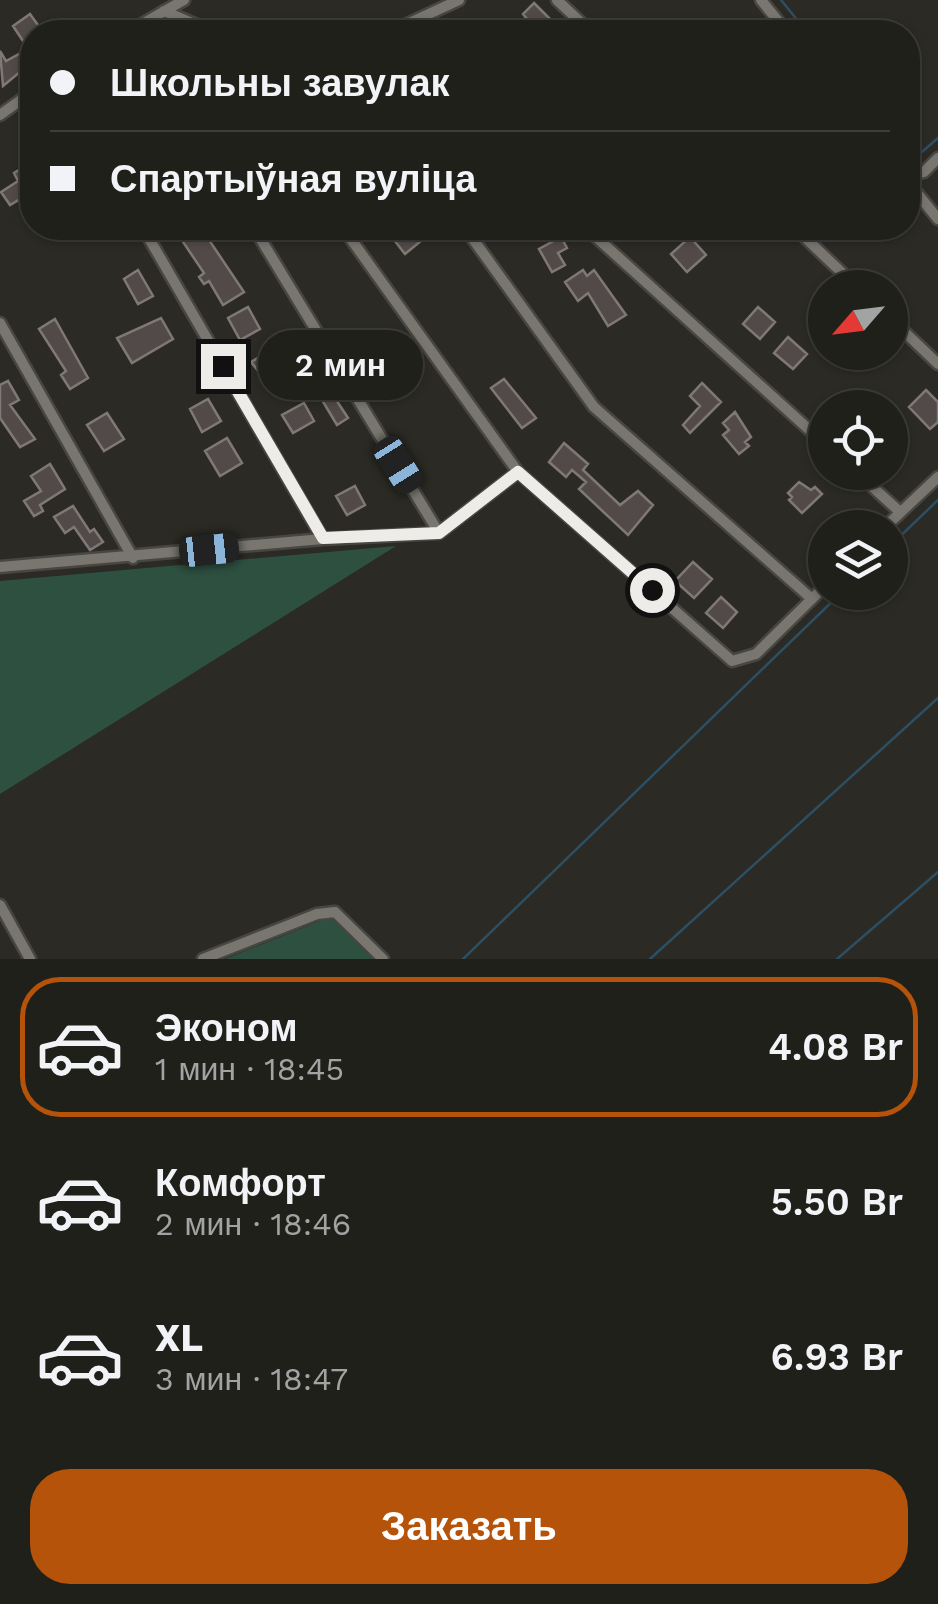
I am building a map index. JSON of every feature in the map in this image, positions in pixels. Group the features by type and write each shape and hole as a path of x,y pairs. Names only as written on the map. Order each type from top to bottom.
{"street":[{"path":"156,0 164,11 182,20"},
{"path":"150,20 184,0"},
{"path":"417,20 459,0"},
{"path":"557,0 578,20"},
{"path":"761,0 777,20"},
{"path":"920,195 938,219"},
{"path":"149,240 323,538"},
{"path":"261,240 439,533"},
{"path":"352,240 518,472 732,661 756,654 808,603"},
{"path":"474,240 594,407 808,595"},
{"path":"599,240 808,429"},
{"path":"808,240 839,270"},
{"path":"0,323 133,558"},
{"path":"908,335 938,364"},
{"path":"0,567 323,538 439,533 518,472"},
{"path":"902,510 938,477"},
{"path":"876,490 898,510"},
{"path":"0,905 26,958"},
{"path":"202,959 318,914 335,912 382,959"}],"green space":[{"path":"396,546 0,794 0,581"},
{"path":"330,917 373,959 225,959"}],"building":[{"path":"534,3 552,20 526,20 523,14"},
{"path":"0,51 6,61 19,54 20,72 3,86"},
{"path":"20,169 20,199 10,205 1,192 18,181 14,173"},
{"path":"182,240 209,240 244,292 223,305 209,281 204,284 199,277 204,273"},
{"path":"394,240 422,240 405,254"},
{"path":"563,240 567,248 558,253 565,265 552,272 539,249"},
{"path":"687,240 693,240 706,255 687,272 671,254"},
{"path":"138,270 153,296 138,304 124,279"},
{"path":"583,270 587,276 594,270 626,315 608,326 588,293 578,301 565,282"},
{"path":"248,307 260,329 240,340 228,318"},
{"path":"758,307 775,322 760,339 743,324"},
{"path":"161,318 173,339 132,363 117,338"},
{"path":"55,319 88,378 70,389 61,375 66,371 39,329"},
{"path":"788,337 807,354 793,369 774,353"},
{"path":"266,353 269,359 278,353 292,376 272,388 251,362"},
{"path":"310,360 348,418 337,425 299,368"},
{"path":"504,379 536,418 522,428 491,388"},
{"path":"8,381 19,400 10,405 35,439 20,447 0,418 0,385"},
{"path":"702,383 721,402 690,433 683,425 700,406 690,396"},
{"path":"926,390 938,402 938,422 930,429 909,407"},
{"path":"208,399 221,421 202,432 190,409"},
{"path":"304,403 314,421 293,433 282,415"},
{"path":"735,412 751,437 745,442 749,446 739,454 723,435 729,430 723,423"},
{"path":"107,413 124,439 104,451 87,425"},
{"path":"227,438 242,463 220,476 205,451"},
{"path":"564,443 588,464 583,470 620,505 638,491 653,505 628,535 579,489 586,482 572,470 566,477 549,462"},
{"path":"50,464 65,489 40,505 43,511 34,516 24,501 41,491 31,476"},
{"path":"799,482 822,494 802,513 789,500 792,497 788,493"},
{"path":"355,486 365,505 347,515 336,496"},
{"path":"73,506 90,532 94,529 103,542 90,550 74,527 65,533 54,517"},
{"path":"693,562 712,579 694,598 675,581"},
{"path":"721,597 737,612 723,628 706,613"}],"waterway":[{"path":"781,0 797,20"},
{"path":"920,154 938,138"},
{"path":"908,529 938,500"},
{"path":"463,959 823,610"},
{"path":"650,959 938,698"},
{"path":"837,959 938,872"}],"route":[{"path":"223,366 323,538 439,533 518,472 652,590"}]}
